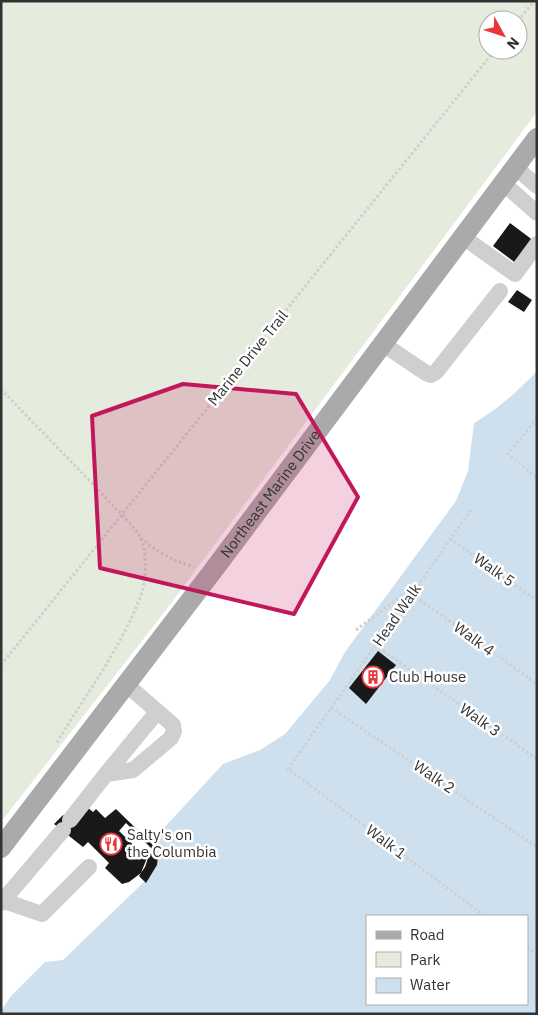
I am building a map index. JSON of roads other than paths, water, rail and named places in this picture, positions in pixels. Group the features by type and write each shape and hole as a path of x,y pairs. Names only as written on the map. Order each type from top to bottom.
{"main road":[{"name":"Northeast Marine Drive","path":"1,848 127,685 537,138"}],"lane":[{"path":"515,167 537,186"},
{"path":"503,183 537,213"},
{"path":"463,236 515,274 537,244"},
{"path":"383,344 431,375 436,372 500,291"},
{"path":"106,774 133,770 171,738 174,731 173,725 127,685"},
{"path":"89,867 42,914 2,900 66,825 157,712"}],"water":[{"path":"537,371 537,1014 1,1014 11,996 45,962 63,960 146,880 155,851 149,844 223,764 260,750 285,734 330,680 345,652 456,501 468,471 474,423 515,393"}],"place":[{"name":"Club House","path":"373,677"},
{"name":"Salty's on the Columbia","path":"111,844"}]}
